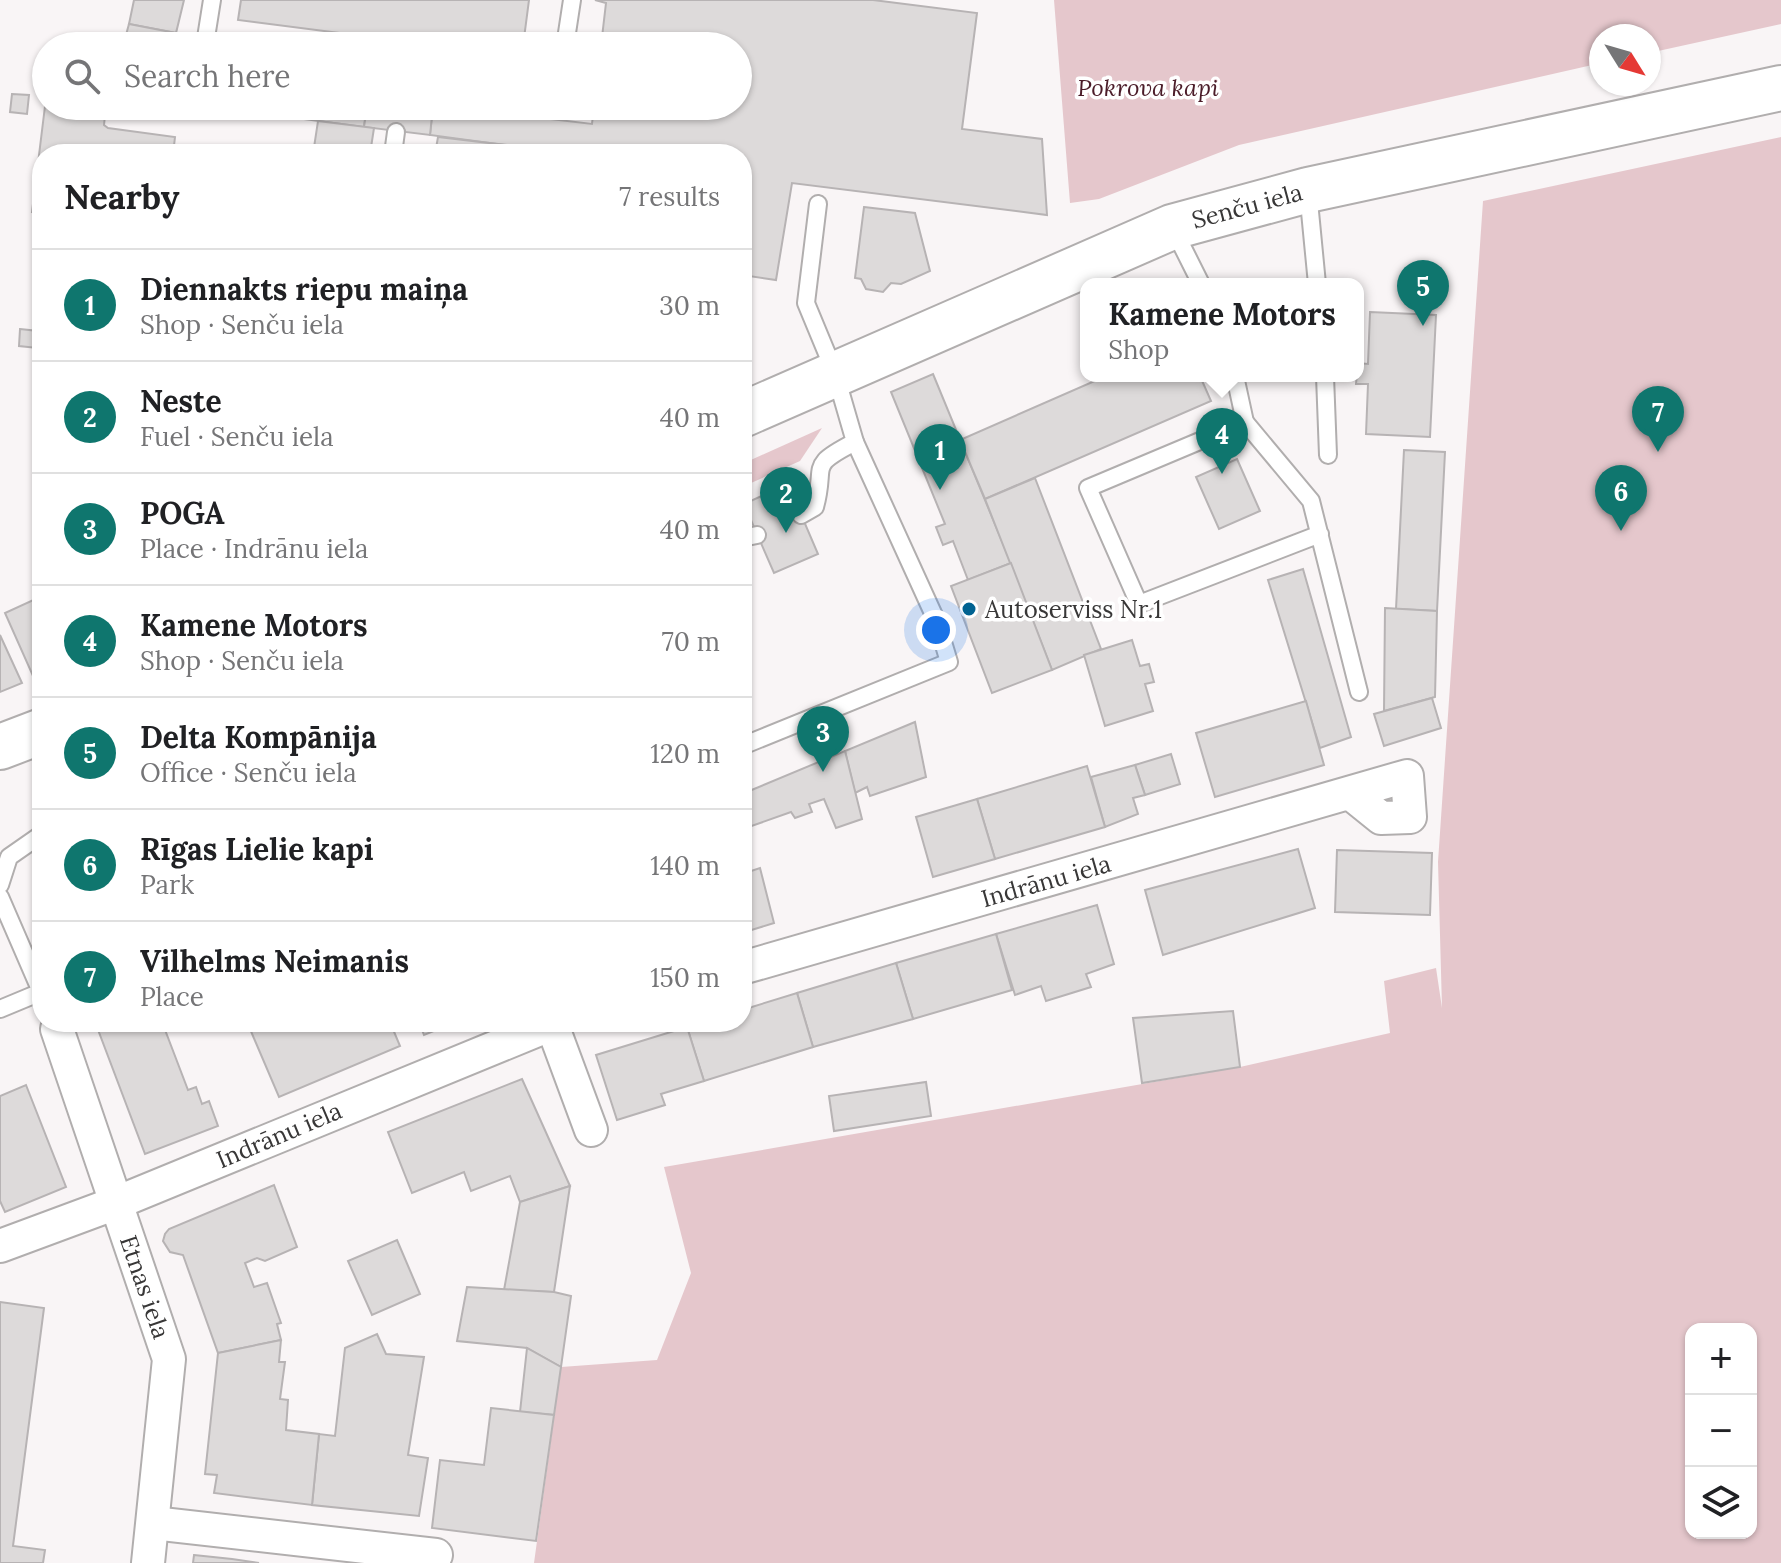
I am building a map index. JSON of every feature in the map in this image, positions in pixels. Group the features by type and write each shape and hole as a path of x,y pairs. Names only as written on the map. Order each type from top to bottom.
{"main road":[{"name":"Senču iela","path":"752,410 1172,227 1308,190 1781,88"},
{"path":"0,747 32,735"}],"street":[{"name":"Indrānu iela","path":"752,965 1350,793"},
{"name":"Etnas iela","path":"58,1032 169,1359 148,1563"},
{"name":"Indrānu iela","path":"0,1246 116,1203 532,1032"},
{"path":"557,1032 591,1130"},
{"path":"153,1523 436,1559"}],"lane":[{"path":"207,32 212,0"},
{"path":"567,32 572,0"},
{"path":"394,144 396,132"},
{"path":"1308,190 1316,278"},
{"path":"752,742 949,662 937,622 855,442 835,373 806,303 818,204"},
{"path":"1172,227 1198,278"},
{"path":"1236,382 1245,422 1311,501 1359,692"},
{"path":"1325,382 1328,455"},
{"path":"1245,422 1088,488 1139,604 1320,534"},
{"path":"801,515 815,507 820,489 819,467 826,457 855,442"},
{"path":"0,885 9,857 32,841"},
{"path":"0,897 32,970"},
{"path":"0,1009 32,997"}],"green space":[{"name":"Pokrova kapi","path":"1054,0 1781,0 1781,24 1661,50 1661,24 1589,24 1589,66 1239,145 1099,199 1070,203"},
{"path":"1781,137 1781,1563 534,1563 561,1367 657,1360 691,1273 664,1167 1240,1067 1390,1033 1384,981 1436,968 1442,1008 1438,862 1483,201"},
{"path":"822,428 800,461 752,483 752,460"}],"building":[{"path":"134,0 184,0 176,32 129,24"},
{"path":"241,0 529,0 525,32 332,32 238,20"},
{"path":"595,0 873,0 977,13 962,129 1042,139 1047,215 792,183 776,280 752,276 752,144 497,144 430,135 432,120 558,120 592,124 592,120 752,120 752,32 603,32 606,3"},
{"path":"129,24 171,32 127,32"},
{"path":"12,94 29,95 27,114 10,112"},
{"path":"43,120 105,120 104,125 108,128 175,137 174,144 40,144"},
{"path":"311,120 365,120 364,127"},
{"path":"365,120 432,120 430,135 364,127"},
{"path":"318,121 374,128 372,144 315,144"},
{"path":"438,137 498,144 437,144"},
{"path":"864,207 915,213 930,271 901,284 891,283 883,292 866,289 861,279 855,278"},
{"path":"1370,312 1436,315 1430,437 1366,434 1368,384 1356,384 1364,382 1364,364 1368,364"},
{"path":"20,329 32,330 32,347 19,346"},
{"path":"933,374 1011,563 968,580 953,541 943,545 936,527 945,524 891,392"},
{"path":"1092,382 1203,382 1211,401 985,499 960,440"},
{"path":"1404,450 1445,452 1437,611 1396,609"},
{"path":"1237,459 1260,511 1219,529 1196,477"},
{"path":"1035,478 1101,649 1052,670 985,499"},
{"path":"788,484 818,554 774,573 752,522 752,500"},
{"path":"1011,563 1052,670 992,693 951,586"},
{"path":"1303,569 1351,737 1320,748 1268,580"},
{"path":"32,601 32,674 5,613"},
{"path":"1385,608 1437,611 1435,697 1384,711"},
{"path":"0,635 22,683 0,692"},
{"path":"1132,640 1140,666 1149,664 1154,682 1145,684 1153,711 1105,726 1084,655"},
{"path":"1432,698 1441,728 1384,746 1374,714"},
{"path":"1306,701 1324,765 1215,797 1196,733"},
{"path":"915,722 926,777 870,796 867,787 855,793 845,751"},
{"path":"845,751 862,819 836,828 824,799 809,804 812,812 795,818 791,812 752,826 752,790"},
{"path":"1171,754 1180,784 1145,795 1135,765"},
{"path":"1135,765 1145,795 1133,798 1138,814 1105,827 1091,777"},
{"path":"1087,766 1105,827 995,859 977,799"},
{"path":"977,799 995,859 933,877 916,817"},
{"path":"1298,849 1315,908 1163,955 1145,890"},
{"path":"1337,850 1432,853 1430,915 1335,912"},
{"path":"760,868 774,923 752,930 752,871"},
{"path":"1097,905 1114,964 1086,974 1091,987 1046,1001 1041,986 1015,995 996,934"},
{"path":"996,934 1012,990 913,1019 896,963"},
{"path":"896,963 913,1019 813,1047 797,993"},
{"path":"797,993 813,1047 704,1081 689,1032 752,1032 752,1007"},
{"path":"1233,1011 1240,1067 1142,1083 1133,1018"},
{"path":"99,1032 166,1032 188,1090 196,1087 202,1104 209,1101 218,1126 145,1154"},
{"path":"251,1032 394,1032 400,1046 279,1097"},
{"path":"671,1032 689,1032 704,1081 661,1094 665,1105 617,1120 596,1055"},
{"path":"522,1079 570,1186 520,1202 510,1176 471,1191 464,1172 412,1193 388,1132"},
{"path":"926,1082 931,1116 834,1131 829,1096"},
{"path":"26,1085 66,1187 5,1212 0,1201 0,1096"},
{"path":"274,1185 297,1247 265,1261 257,1258 245,1263 254,1287 267,1283 281,1323 277,1324 281,1340 218,1353 183,1255 170,1252 163,1241 165,1234 169,1229"},
{"path":"570,1186 554,1292 504,1290 520,1202"},
{"path":"397,1240 420,1294 372,1315 348,1261"},
{"path":"467,1287 554,1292 571,1296 561,1367 527,1348 457,1341"},
{"path":"0,1302 44,1308 13,1546 45,1550 43,1563 0,1563"},
{"path":"377,1334 386,1354 424,1357 408,1455 428,1458 419,1516 312,1505 319,1434 335,1436 345,1348"},
{"path":"281,1340 279,1362 285,1362 280,1399 288,1400 286,1430 319,1434 312,1505 214,1493 217,1475 205,1474 218,1353"},
{"path":"527,1348 561,1367 554,1415 520,1412"},
{"path":"491,1408 554,1415 536,1541 432,1528 440,1460 484,1465"},
{"path":"194,1555 232,1559 259,1563 193,1563"}],"place":[{"name":"Delta Kompānija","path":"1423,326"},
{"name":"Vilhelms Neimanis","path":"1658,452"},
{"name":"Kamene Motors","path":"1222,474"},
{"name":"Diennakts riepu maiņa","path":"940,490"},
{"name":"Rīgas Lielie kapi","path":"1621,531"},
{"name":"Neste","path":"786,533"},
{"name":"Autoserviss Nr.1","path":"969,609"},
{"name":"POGA","path":"823,772"}]}
